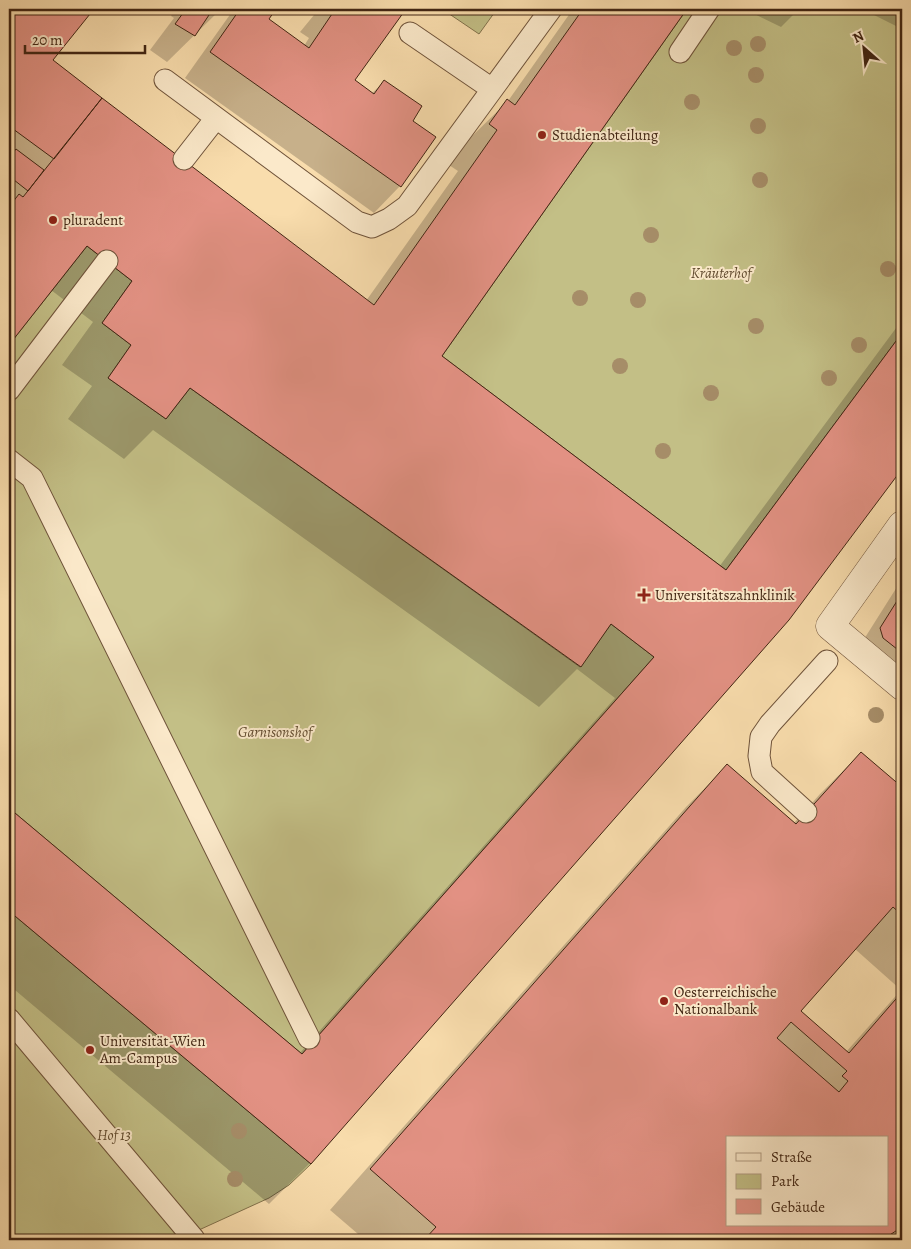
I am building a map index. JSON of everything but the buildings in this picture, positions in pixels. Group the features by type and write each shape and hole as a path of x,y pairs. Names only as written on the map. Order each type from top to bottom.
{"street":[{"path":"902,525 830,626 902,686"}],"lane":[{"path":"165,80 356,222 372,227 390,219 408,206 551,9"},
{"path":"680,52 709,9"},
{"path":"410,34 492,89"},
{"path":"184,160 216,118"},
{"path":"9,390 107,261"},
{"path":"9,460 32,478 309,1038"},
{"path":"806,812 762,772 759,756 761,737 770,724 827,661"},
{"path":"9,1019 194,1239"}],"green space":[{"path":"442,9 497,9 479,34"},
{"name":"Kräuterhof","path":"687,9 902,9 902,333 726,570 442,356"},
{"name":"Garnisonshof","path":"87,246 132,281 102,323 131,345 108,378 166,419 190,388 580,667 611,624 654,657 302,1054 9,808 9,345"},
{"name":"Hof 13","path":"9,911 311,1164 289,1185 269,1198 177,1240 9,1240"}],"place":[{"name":"Studienabteilung","path":"542,135"},
{"name":"pluradent","path":"53,220"},
{"name":"Universitätszahnklinik","path":"644,595"},
{"name":"Oesterreichische Nationalbank","path":"664,1001"},
{"name":"Universität-Wien Am-Campus","path":"90,1050"}]}
